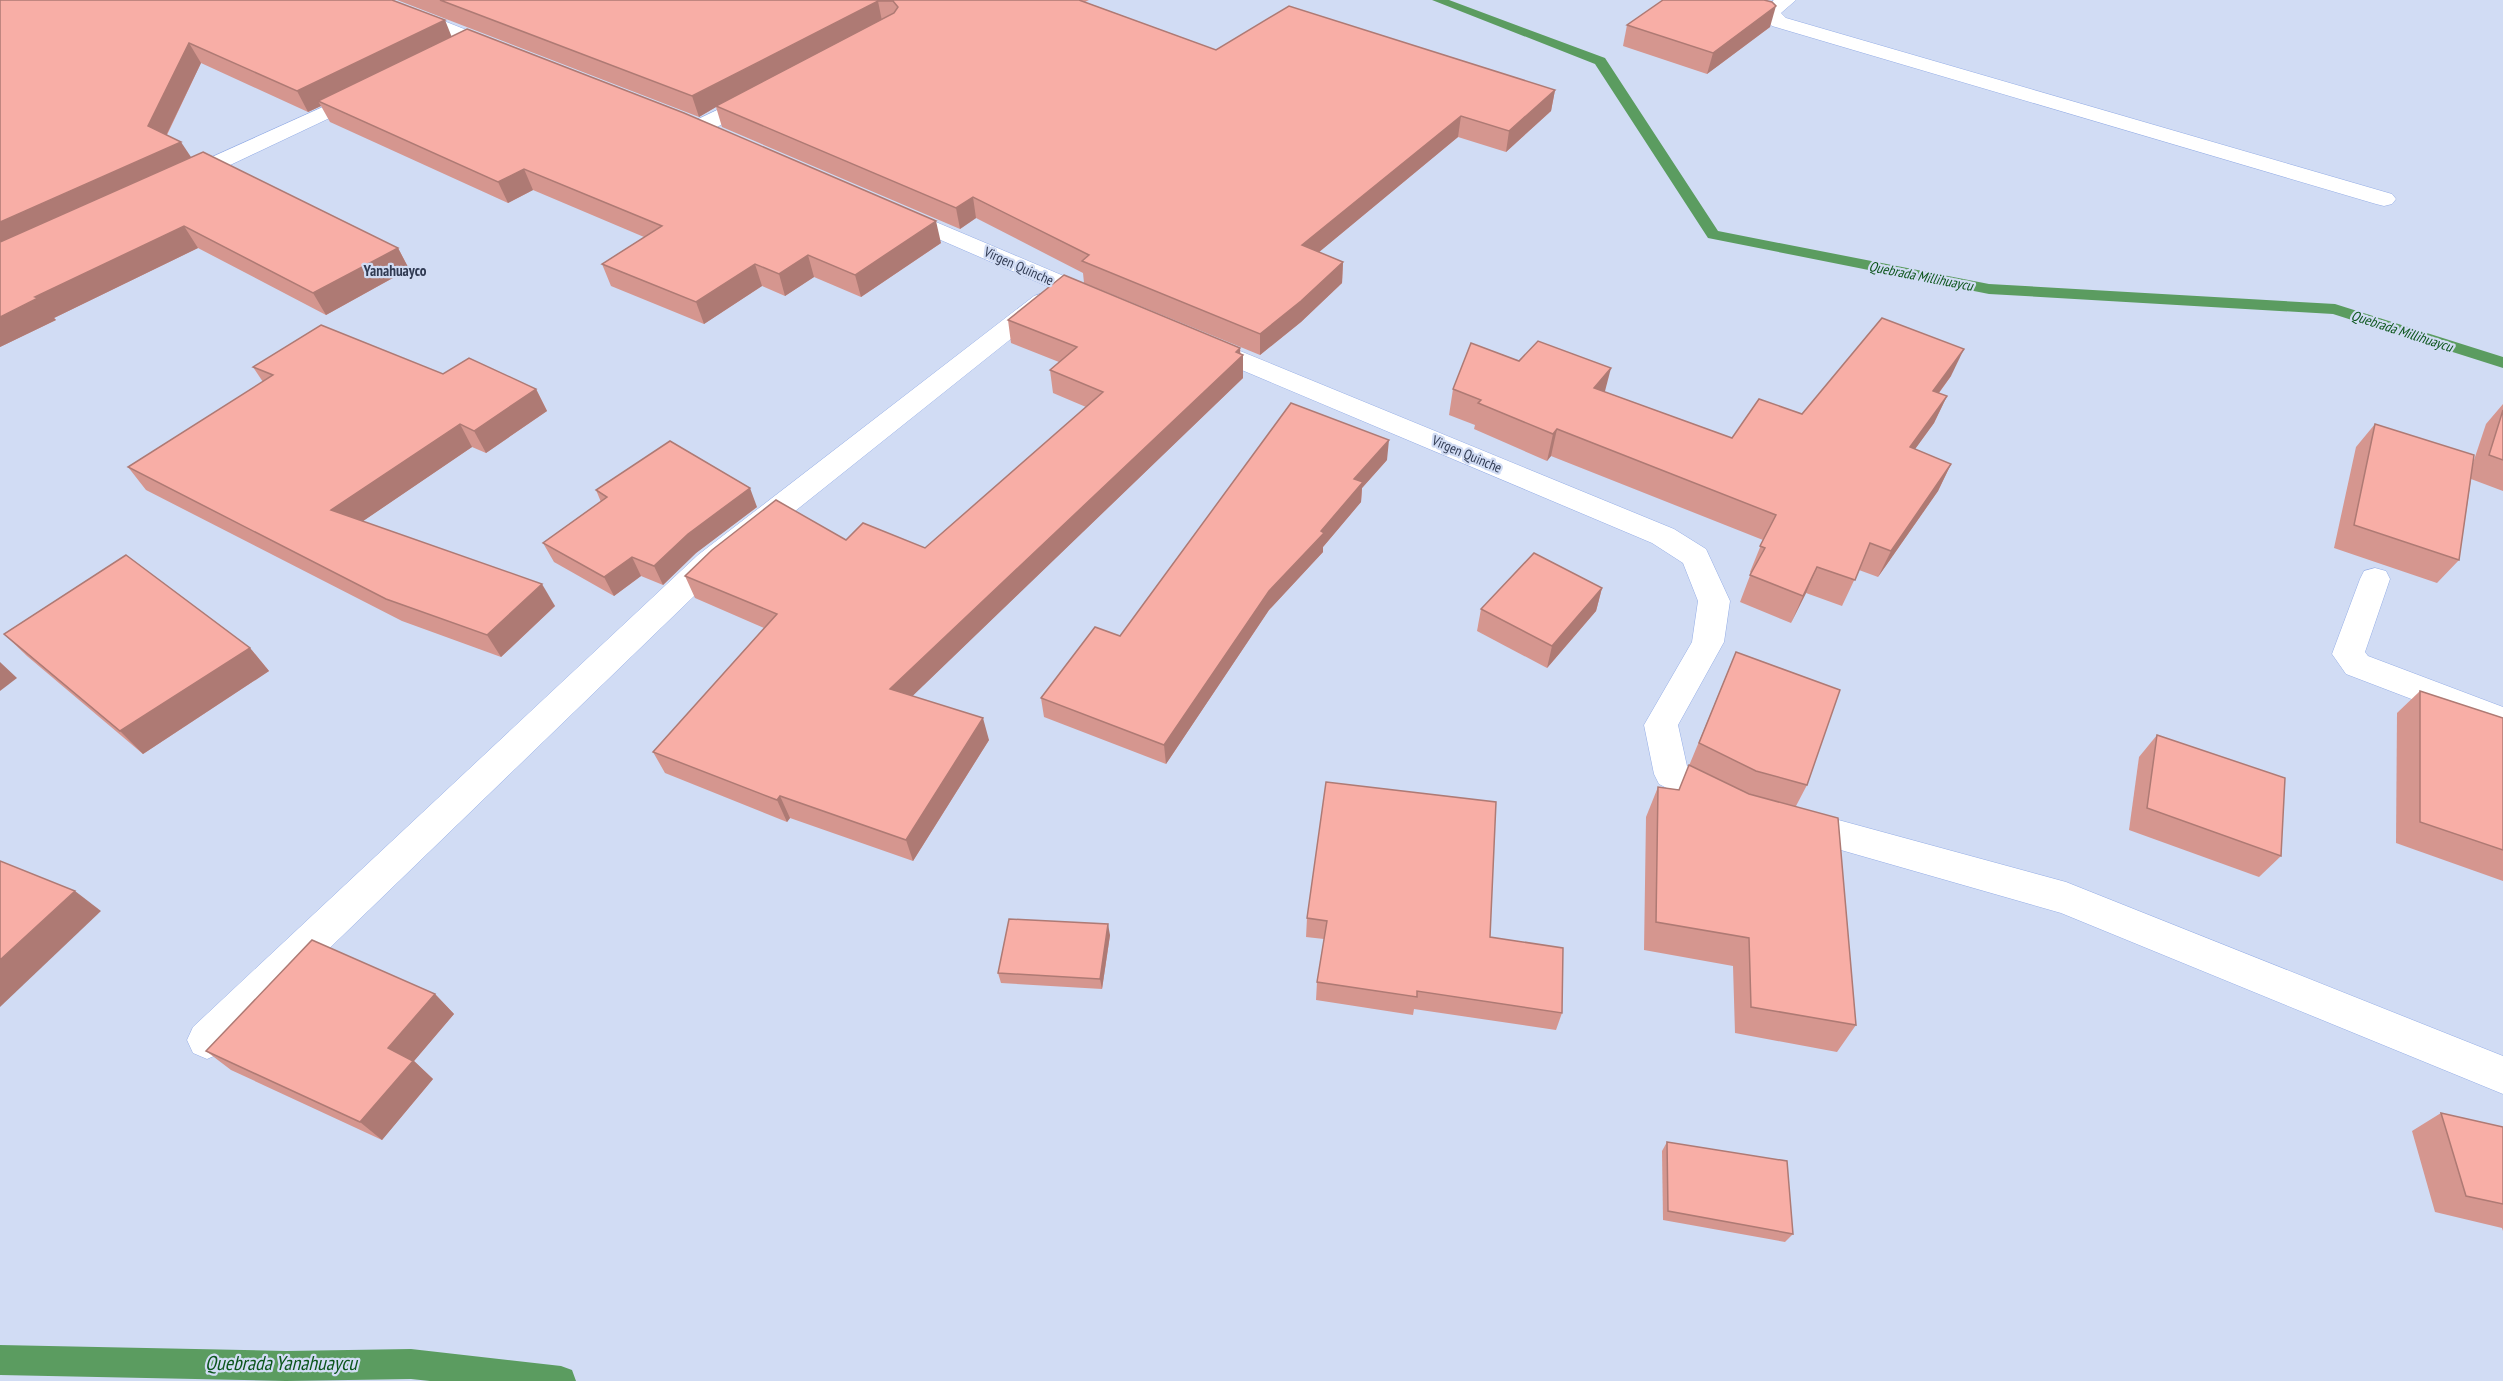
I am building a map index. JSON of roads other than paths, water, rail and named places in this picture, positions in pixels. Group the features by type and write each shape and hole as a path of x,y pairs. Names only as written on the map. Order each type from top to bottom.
{"street":[{"path":"374,0 463,45 517,56"},
{"path":"1786,0 1769,13 1779,22 2384,200"},
{"path":"163,188 389,82"},
{"path":"732,141 689,122 774,88"},
{"name":"Virgen Quinche","path":"882,206 1118,308"},
{"path":"207,1040 709,563 1064,285"},
{"name":"Virgen Quinche","path":"1183,335 1663,536 1695,557 1714,601 1708,642 1661,725 1671,774 1736,807 2066,898 2503,1075"},
{"path":"2375,579 2348,654 2357,665 2503,721"}],"waterway":[{"name":"Quebrada Millihuaycu","path":"1438,0 1600,61 1713,235 1989,289 2335,309 2503,363"},
{"name":"Quebrada Yanahuaycu","path":"0,1360 286,1366 411,1364 561,1381"}],"district":[{"name":"Yanahuayco","path":"395,271"}]}
